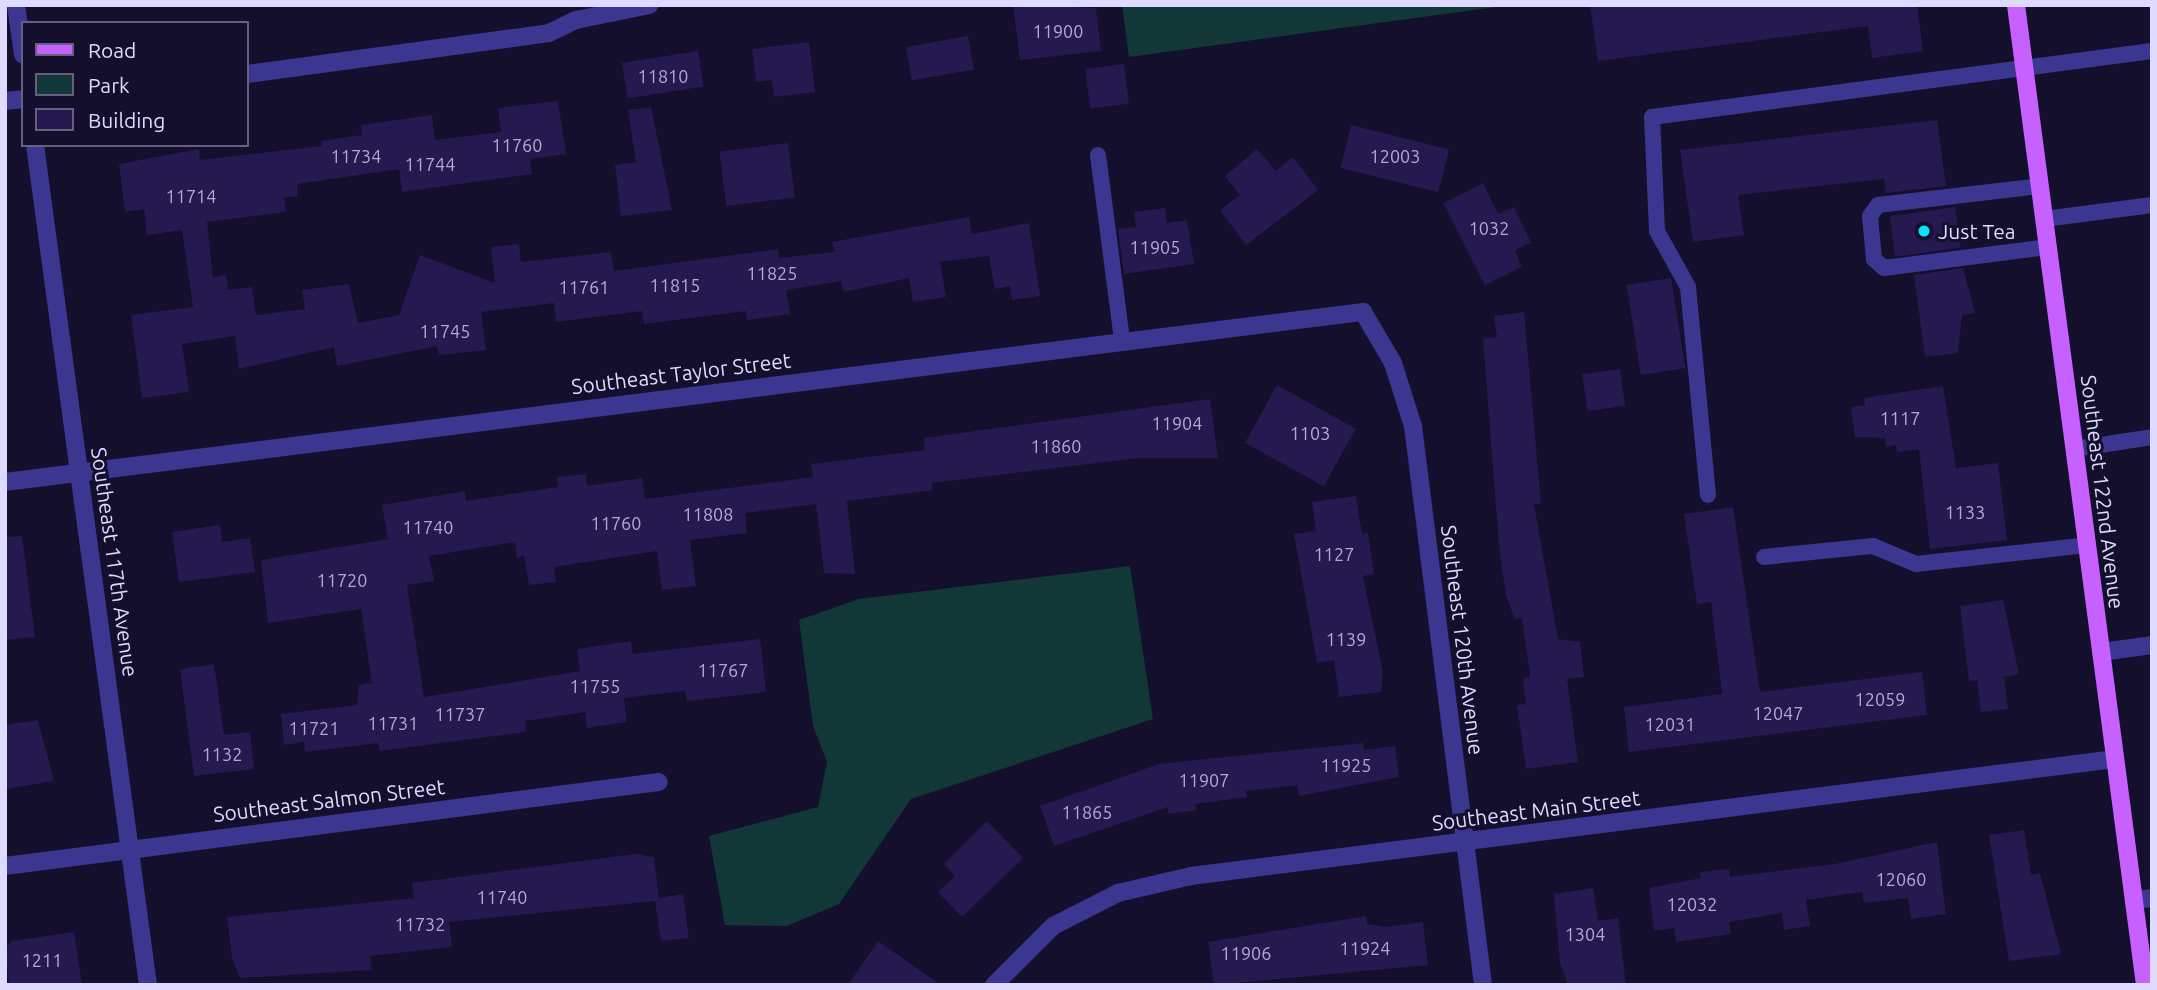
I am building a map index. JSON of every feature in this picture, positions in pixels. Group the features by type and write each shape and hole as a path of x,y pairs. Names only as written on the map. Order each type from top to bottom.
{"main road":[{"name":"Southeast 122nd Avenue","path":"2016,5 2115,759 2143,899 2145,985"}],"street":[{"path":"16,5 21,41"},
{"path":"248,75 549,33 576,20 649,5"},
{"name":"Southeast 117th Avenue","path":"35,147 148,985"},
{"name":"Southeast Taylor Street","path":"5,482 1122,340 1363,312"},
{"name":"Southeast 120th Avenue","path":"1363,312 1393,363 1413,426 1483,985"},
{"path":"2101,652 2152,645"},
{"name":"Southeast Main Street","path":"994,985 1053,926 1118,893 1191,876 2115,759"},
{"name":"Southeast Salmon Street","path":"5,866 659,782"}],"lane":[{"path":"1708,495 1688,287 1657,230 1652,117 2152,51"},
{"path":"1098,155 1122,340"},
{"path":"2040,186 1878,205 1870,216 1874,259 1884,268 2048,247"},
{"path":"2044,219 2152,205"},
{"path":"2074,449 2152,437"},
{"path":"1764,556 1873,546 1916,564 2087,545"}],"green space":[{"path":"1122,5 1511,5 1129,57"},
{"path":"1130,566 1153,719 911,799 839,904 787,926 725,925 709,836 818,807 827,762 813,726 799,620 859,599"}],"building":[{"path":"1013,5 1096,8 1101,51 1020,60"},
{"path":"1590,5 1917,5 1923,51 1872,58 1868,26 1598,61"},
{"path":"968,36 974,69 912,80 906,47"},
{"path":"809,42 815,92 774,97 772,80 756,82 752,49"},
{"path":"698,51 704,87 628,99 622,63"},
{"path":"1124,64 1129,104 1090,108 1085,69"},
{"path":"558,101 566,154 530,159 532,174 402,192 399,169 297,184 298,196 284,198 286,212 207,222 213,277 226,275 228,290 252,287 256,315 305,309 302,290 349,284 358,323 399,315 420,255 495,283 491,247 519,244 521,262 611,252 614,271 778,249 779,258 835,252 832,242 969,217 972,234 1029,223 1040,296 1012,300 1010,286 995,289 989,256 940,262 946,297 913,302 909,278 844,292 841,281 786,290 790,314 747,320 746,311 644,324 642,311 556,322 554,303 481,312 486,350 439,355 437,346 337,366 334,347 239,369 235,336 182,344 189,392 142,398 131,315 193,307 182,230 147,235 144,209 125,212 119,164 199,149 200,160 322,146 321,141 362,135 361,125 432,115 435,140 501,132 498,108"},
{"path":"651,107 672,210 621,216 615,165 636,162 628,110"},
{"path":"1937,120 1946,186 1886,193 1884,179 1738,195 1744,235 1693,242 1680,150"},
{"path":"1351,125 1449,149 1438,192 1340,168"},
{"path":"788,143 795,198 726,206 720,151"},
{"path":"1257,149 1276,171 1293,157 1318,190 1246,245 1220,210 1240,195 1225,176"},
{"path":"1483,183 1498,214 1514,207 1531,243 1515,250 1522,267 1485,285 1443,203"},
{"path":"1955,207 1961,248 1895,257 1890,216"},
{"path":"1165,208 1167,223 1187,220 1194,264 1124,274 1118,229 1136,227 1134,212"},
{"path":"1963,268 1975,313 1962,315 1958,353 1925,357 1914,275"},
{"path":"1671,278 1685,368 1641,375 1627,285"},
{"path":"1524,312 1541,504 1534,504 1558,639 1580,642 1584,677 1567,679 1578,762 1526,769 1517,705 1526,704 1523,678 1530,676 1522,618 1515,619 1506,596 1499,546 1483,339 1497,337 1494,316"},
{"path":"1620,369 1625,406 1588,411 1582,374"},
{"path":"1277,385 1356,429 1324,486 1245,443"},
{"path":"1943,386 1956,468 1998,463 2007,540 1930,549 1919,449 1897,452 1896,445 1886,447 1885,438 1855,437 1851,407 1865,405 1864,398"},
{"path":"1210,399 1218,458 1138,458 932,483 933,490 847,501 855,574 824,573 816,504 745,513 747,533 690,540 696,586 662,590 657,551 554,567 556,582 529,585 524,556 517,558 515,542 429,556 434,581 407,585 424,697 580,671 577,649 631,641 633,654 760,639 766,692 687,701 685,691 624,698 627,722 587,728 585,712 525,721 526,732 380,751 378,743 305,752 304,742 284,745 281,714 357,705 359,685 372,683 361,609 268,623 261,560 388,539 382,505 465,491 466,501 558,487 557,477 586,474 587,486 642,478 645,499 813,477 811,464 925,450 924,438"},
{"path":"1356,496 1362,534 1368,533 1374,574 1363,576 1383,673 1381,692 1339,697 1334,660 1317,663 1294,534 1316,531 1312,502"},
{"path":"1733,507 1760,692 1922,672 1927,715 1629,752 1624,707 1722,694 1711,602 1697,604 1684,514"},
{"path":"220,525 222,542 250,538 255,572 179,582 172,532"},
{"path":"22,536 35,637 5,640 5,537"},
{"path":"2003,600 2019,674 2004,677 2008,709 1981,712 1977,680 1969,681 1960,606"},
{"path":"214,664 224,735 250,732 254,769 194,776 180,669"},
{"path":"38,720 54,781 5,789 5,725"},
{"path":"1363,743 1364,750 1395,746 1399,777 1299,796 1297,785 1246,791 1247,797 1195,804 1197,810 1168,814 1168,807 1054,846 1040,806 1159,764"},
{"path":"987,821 1023,858 962,917 938,892 955,876 944,864"},
{"path":"2024,830 2031,875 2040,873 2061,954 2009,961 1989,835"},
{"path":"1937,842 1946,914 1911,919 1908,898 1864,903 1862,892 1806,900 1810,926 1784,930 1782,913 1729,922 1731,934 1676,942 1674,928 1654,931 1649,888 1701,878 1700,872 1729,869 1730,877 1835,864"},
{"path":"635,854 654,857 659,898 683,894 689,938 661,941 655,901 449,922 452,947 370,956 372,970 240,978 232,958 227,917 414,898 412,883"},
{"path":"1593,888 1598,921 1618,918 1626,985 1568,985 1560,963 1554,894"},
{"path":"1366,916 1367,924 1385,927 1423,922 1428,965 1214,985 1208,942"},
{"path":"74,932 82,985 9,985 5,948 12,941"},
{"path":"878,941 941,985 848,985"}],"place":[{"name":"Just Tea","path":"1924,231"}]}
